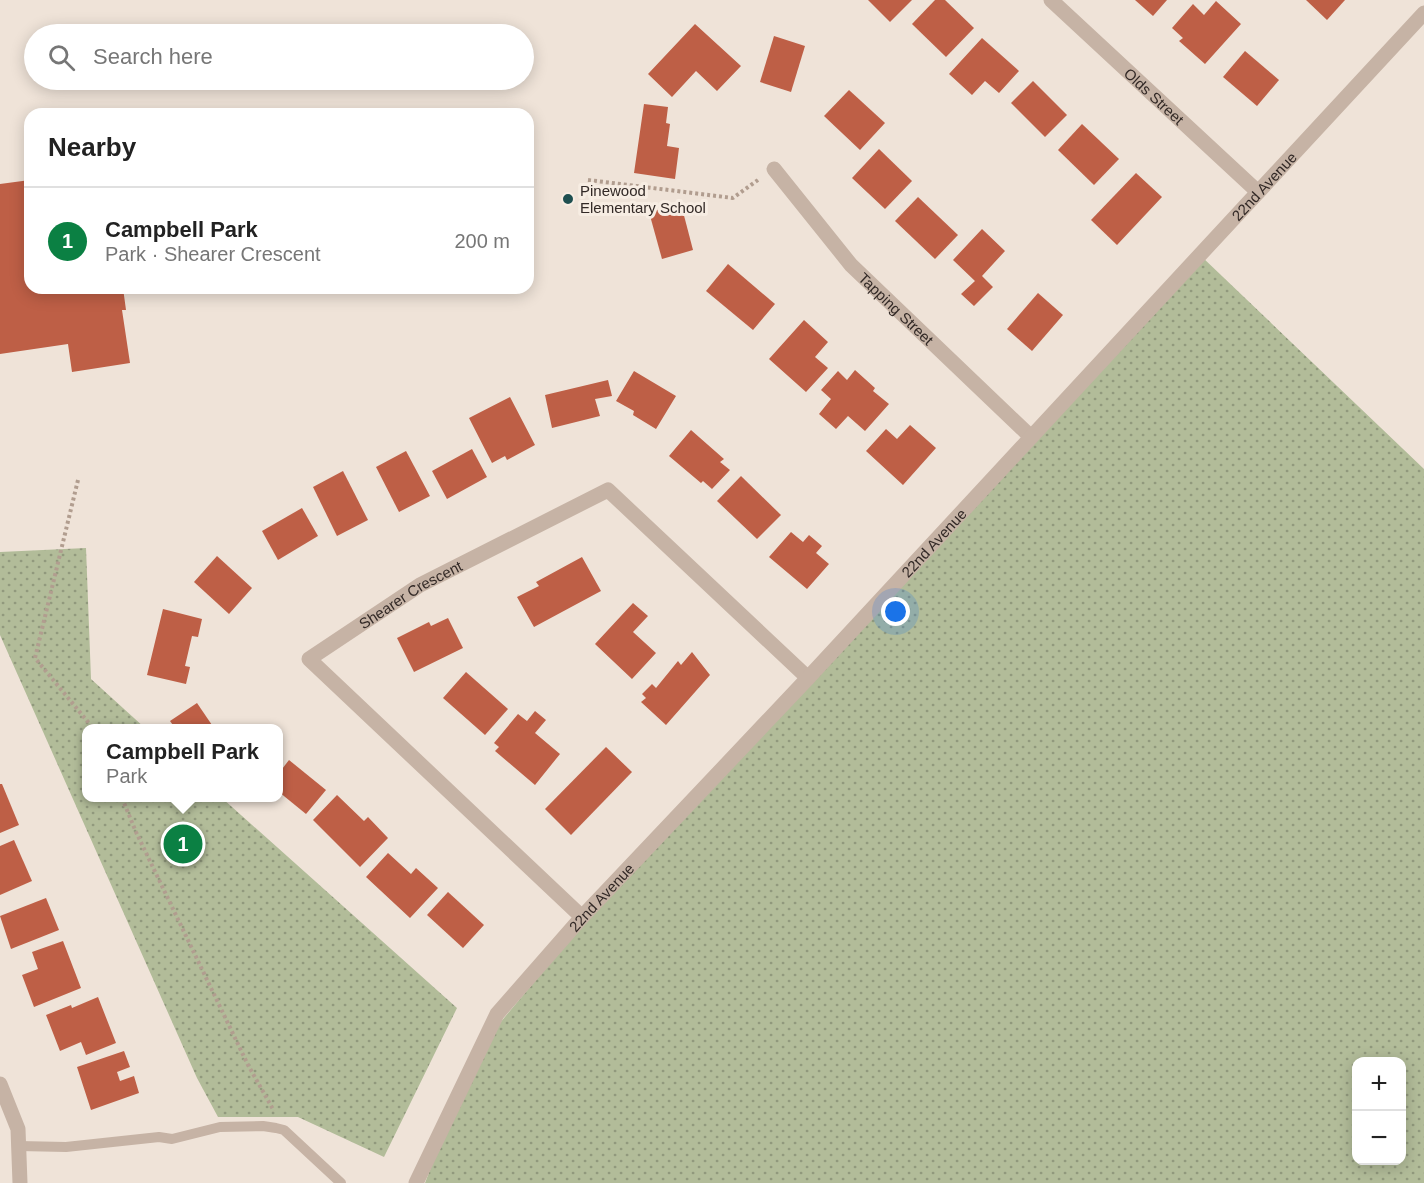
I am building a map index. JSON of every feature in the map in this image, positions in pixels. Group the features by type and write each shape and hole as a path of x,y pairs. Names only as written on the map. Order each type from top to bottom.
{"street":[{"name":"Olds Street","path":"1051,0 1258,192"},
{"name":"22nd Avenue","path":"416,1183 497,1014 582,917 808,678 1424,13"},
{"name":"Tapping Street","path":"774,169 851,265 1031,437"},
{"name":"Shearer Crescent","path":"582,917 309,659 420,585 608,490 808,678"},
{"path":"0,1084 18,1129 20,1183"}],"lane":[{"path":"19,1146 66,1148 159,1137 172,1139 220,1127 262,1126 284,1130 341,1183"}],"path":[{"path":"588,180 734,198 774,169"},
{"path":"78,480 36,658 89,724"},
{"path":"124,802 248,1065 284,1130"}],"green space":[{"path":"1201,256 1424,469 1424,1183 425,1183 474,1054 580,927"},
{"path":"86,548 91,679 141,724 82,724 82,802 226,802 457,1008 384,1157 298,1117 218,1117 197,1078 0,635 0,552"}],"building":[{"path":"868,0 912,0 890,22"},
{"path":"935,0 945,0 974,28 946,57 912,24"},
{"path":"1135,0 1167,0 1153,16"},
{"path":"1306,0 1345,0 1327,20"},
{"path":"1216,1 1241,24 1205,64 1179,41 1183,38 1172,28 1193,4 1204,15"},
{"path":"695,24 741,66 717,91 696,71 672,97 648,74"},
{"path":"774,36 805,46 791,92 760,82"},
{"path":"982,38 1019,71 999,93 985,81 972,95 949,74"},
{"path":"1245,51 1279,80 1257,106 1223,77"},
{"path":"1033,81 1067,115 1045,137 1011,103"},
{"path":"849,90 885,123 860,150 824,116"},
{"path":"644,104 668,107 666,123 670,124 667,146 679,148 675,179 634,173"},
{"path":"1082,124 1119,159 1094,185 1058,150"},
{"path":"879,149 912,181 885,209 852,178"},
{"path":"1136,173 1162,197 1117,245 1091,220"},
{"path":"24,181 24,294 124,294 126,310 122,310 130,363 72,372 68,344 0,354 0,184"},
{"path":"918,197 958,235 935,259 895,221"},
{"path":"681,204 693,250 662,259 649,212"},
{"path":"982,229 1005,251 982,276 993,287 974,306 961,294 975,281 953,260"},
{"path":"728,264 775,304 753,330 706,291"},
{"path":"1038,293 1063,315 1032,351 1007,329"},
{"path":"804,320 828,342 815,357 828,368 806,392 769,359"},
{"path":"855,370 875,388 873,391 889,404 865,431 848,416 836,429 819,414 831,399 821,390 838,371 847,380"},
{"path":"634,371 676,396 656,429 633,415 634,411 616,401"},
{"path":"608,380 612,396 595,399 600,416 552,428 545,395"},
{"path":"510,397 535,445 507,460 505,456 492,463 469,418"},
{"path":"910,425 936,448 903,485 866,451 886,429 897,439"},
{"path":"691,430 724,459 720,462 730,470 712,489 703,481 701,483 669,456"},
{"path":"472,449 487,477 447,499 432,471"},
{"path":"406,451 430,496 399,512 376,467"},
{"path":"343,471 368,520 337,536 313,487"},
{"path":"741,476 781,515 757,539 717,501"},
{"path":"302,508 318,536 278,560 262,531"},
{"path":"791,532 803,542 809,535 822,546 816,553 829,564 807,589 769,557"},
{"path":"217,556 252,588 229,614 194,582"},
{"path":"582,557 601,591 534,627 517,597 539,586 536,582"},
{"path":"633,603 648,616 633,632 656,653 632,679 595,644"},
{"path":"163,609 202,619 198,637 192,636 185,666 190,667 186,684 147,675"},
{"path":"448,618 463,648 414,672 397,638 429,622 431,626"},
{"path":"692,652 710,675 666,725 641,702 646,698 642,694 652,684 656,688 678,661 681,665"},
{"path":"466,672 508,709 485,735 443,698"},
{"path":"197,703 211,724 172,724 170,721"},
{"path":"535,711 546,720 535,733 560,754 535,785 495,751 499,747 494,743 518,714 527,721"},
{"path":"606,747 632,772 571,835 545,809"},
{"path":"289,760 326,790 306,814 283,795 283,768"},
{"path":"0,784 2,784 19,825 0,833"},
{"path":"337,795 364,821 368,817 388,838 360,867 313,820"},
{"path":"14,840 32,881 0,895 0,846"},
{"path":"388,853 411,874 416,868 438,888 410,918 366,877"},
{"path":"448,892 484,925 463,948 427,915"},
{"path":"46,898 59,930 11,949 0,916"},
{"path":"63,941 81,988 34,1007 22,975 38,969 32,952"},
{"path":"98,997 116,1043 86,1055 81,1042 60,1051 46,1015 71,1005 72,1008"},
{"path":"124,1051 130,1067 117,1072 120,1081 134,1076 139,1093 91,1110 77,1067"}],"place":[{"name":"Pinewood Elementary School","path":"568,199"},
{"name":"Campbell Park","path":"183,844"}]}
